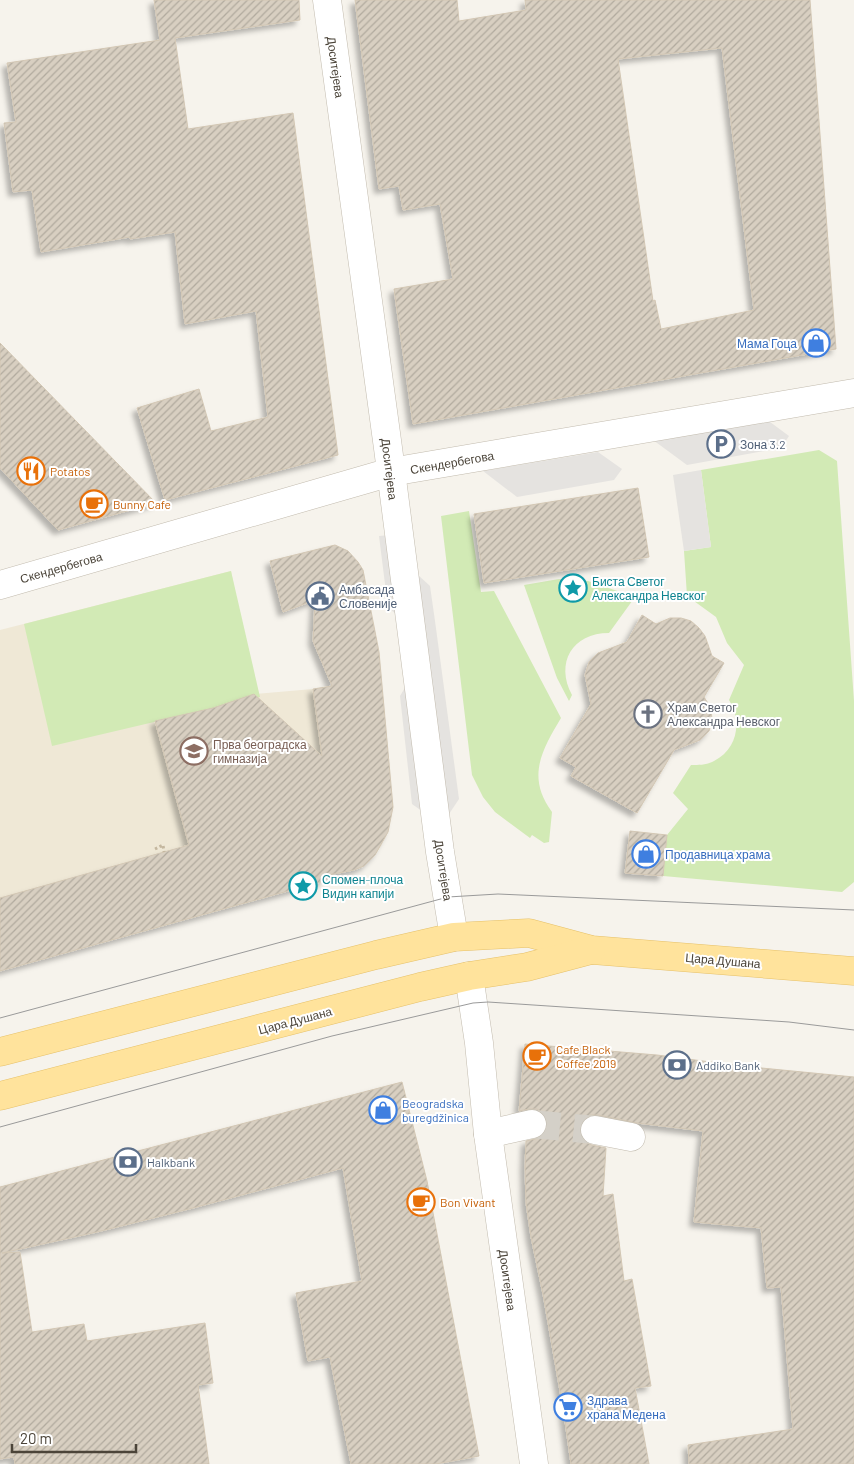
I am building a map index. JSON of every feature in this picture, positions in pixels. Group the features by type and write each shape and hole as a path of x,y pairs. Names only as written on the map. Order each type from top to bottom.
{"main road":[{"name":"Цара Душана","path":"0,1052 367,957 454,938 529,934 592,950 854,971"},
{"name":"Цара Душана","path":"0,1096 420,987 469,976 526,967 592,950"}],"street":[{"name":"Доситејева","path":"327,0 440,852 454,938"},
{"name":"Скендербегова","path":"0,585 391,472 854,393"},
{"name":"Доситејева","path":"469,976 479,1043 488,1134 534,1464"},
{"path":"488,1134 532,1124"},
{"path":"595,1130 631,1138"}],"path":[{"path":"155,849 163,845 164,852"}],"shaded area":[{"name":"Зона 3.2","path":"766,419 789,436 781,448 687,465 653,440"},
{"path":"598,452 622,469 614,480 517,497 483,471"},
{"path":"701,470 711,547 684,551 673,475"},
{"path":"390,535 402,618 388,608 379,536"},
{"name":"Прва београдска гимназија","path":"231,571 255,694 313,689 381,679 393,807 388,832 381,846 364,866 324,876 324,881 0,971 0,630"},
{"path":"418,575 430,586 459,799 449,814"},
{"path":"409,681 426,814 412,804 400,696"}],"green space":[{"path":"819,450 837,461 854,701 854,882 842,892 663,876 667,835 688,809 673,793 691,765 706,764 714,761 722,756 733,742 736,717 729,700 744,665 727,643 716,617 687,596 684,551 711,547 701,470"},
{"path":"469,511 481,592 494,591 561,718 543,753 538,775 544,799 552,812 549,842 544,843 532,835 530,838 495,812 483,797 472,775 441,516"},
{"path":"231,571 260,697 52,746 24,624"},
{"path":"559,579 588,581 635,597 609,633 596,634 585,638 570,652 566,661 565,672 572,695 569,701 557,678 524,585"}],"building":[{"path":"154,0 299,0 300,20 175,38 188,129 293,113 338,455 165,500 137,408 199,389 211,431 268,417 256,311 185,324 175,232 130,239 130,237 41,252 32,190 13,192 4,123 16,122 7,63 160,40"},
{"path":"355,0 457,0 459,21 526,10 525,0 810,0 836,349 413,424 394,289 453,279 440,204 403,210 399,186 379,189","holes":["722,48 754,310 661,329 655,300 653,301 618,59"]},
{"path":"0,343 156,503 58,530 0,468"},
{"path":"638,488 649,557 484,583 474,514"},
{"path":"335,545 348,551 363,570 379,652 393,807 388,832 375,855 364,866 354,870 323,876 324,881 0,971 0,898 189,845 155,721 213,708 254,694 322,756 313,689 332,686 313,641 315,600 283,612 270,561"},
{"name":"Храм Светог Александра Невског","path":"642,615 656,624 670,618 681,618 691,621 705,636 712,656 724,663 704,697 711,708 712,720 709,731 700,740 674,750 637,813 571,776 576,767 560,758 591,704 585,675 589,662 598,653 627,642"},
{"name":"Продавница храма","path":"630,831 667,835 663,876 625,873"},
{"path":"525,1044 657,1055 741,1066 854,1077 854,1464 689,1464 688,1445 793,1429 781,1287 767,1288 761,1228 694,1222 703,1131 590,1115 584,1119 580,1127 580,1135 585,1142 606,1148 603,1196 613,1194 624,1281 632,1279 651,1386 635,1388 649,1464 571,1464 564,1414 526,1203 526,1141 543,1135 547,1128 547,1121 544,1114 537,1109 519,1111"},
{"path":"402,1082 427,1181 479,1456 436,1464 351,1464 330,1357 308,1361 296,1293 362,1281 343,1168 97,1232 2,1253 20,1252 32,1332 84,1324 87,1341 205,1323 213,1383 198,1385 209,1464 15,1464 14,1457 0,1459 0,1187"}],"tunnel":[{"path":"532,1124 595,1130"}],"tram line":[{"path":"0,1018 448,897 498,894 854,910"},
{"path":"0,1127 332,1036 473,1003 488,1002 789,1022 854,1030"}],"place":[{"name":"Мама Гоца","path":"816,343"},
{"name":"Зона 3.2","path":"721,444"},
{"name":"Potatos","path":"31,471"},
{"name":"Bunny Cafe","path":"94,504"},
{"name":"Биста Светог Александра Невског","path":"573,588"},
{"name":"Амбасада Словеније","path":"320,596"},
{"name":"Храм Светог Александра Невског","path":"648,714"},
{"name":"Прва београдска гимназија","path":"194,751"},
{"name":"Продавница храма","path":"646,854"},
{"name":"Спомен-плоча Видин капији","path":"303,886"},
{"name":"Cafe Black Coffee 2019","path":"537,1056"},
{"name":"Addiko Bank","path":"677,1065"},
{"name":"Beogradska buregdžinica","path":"383,1110"},
{"name":"Halkbank","path":"128,1162"},
{"name":"Bon Vivant","path":"421,1202"},
{"name":"Здрава храна Медена","path":"568,1407"}]}
